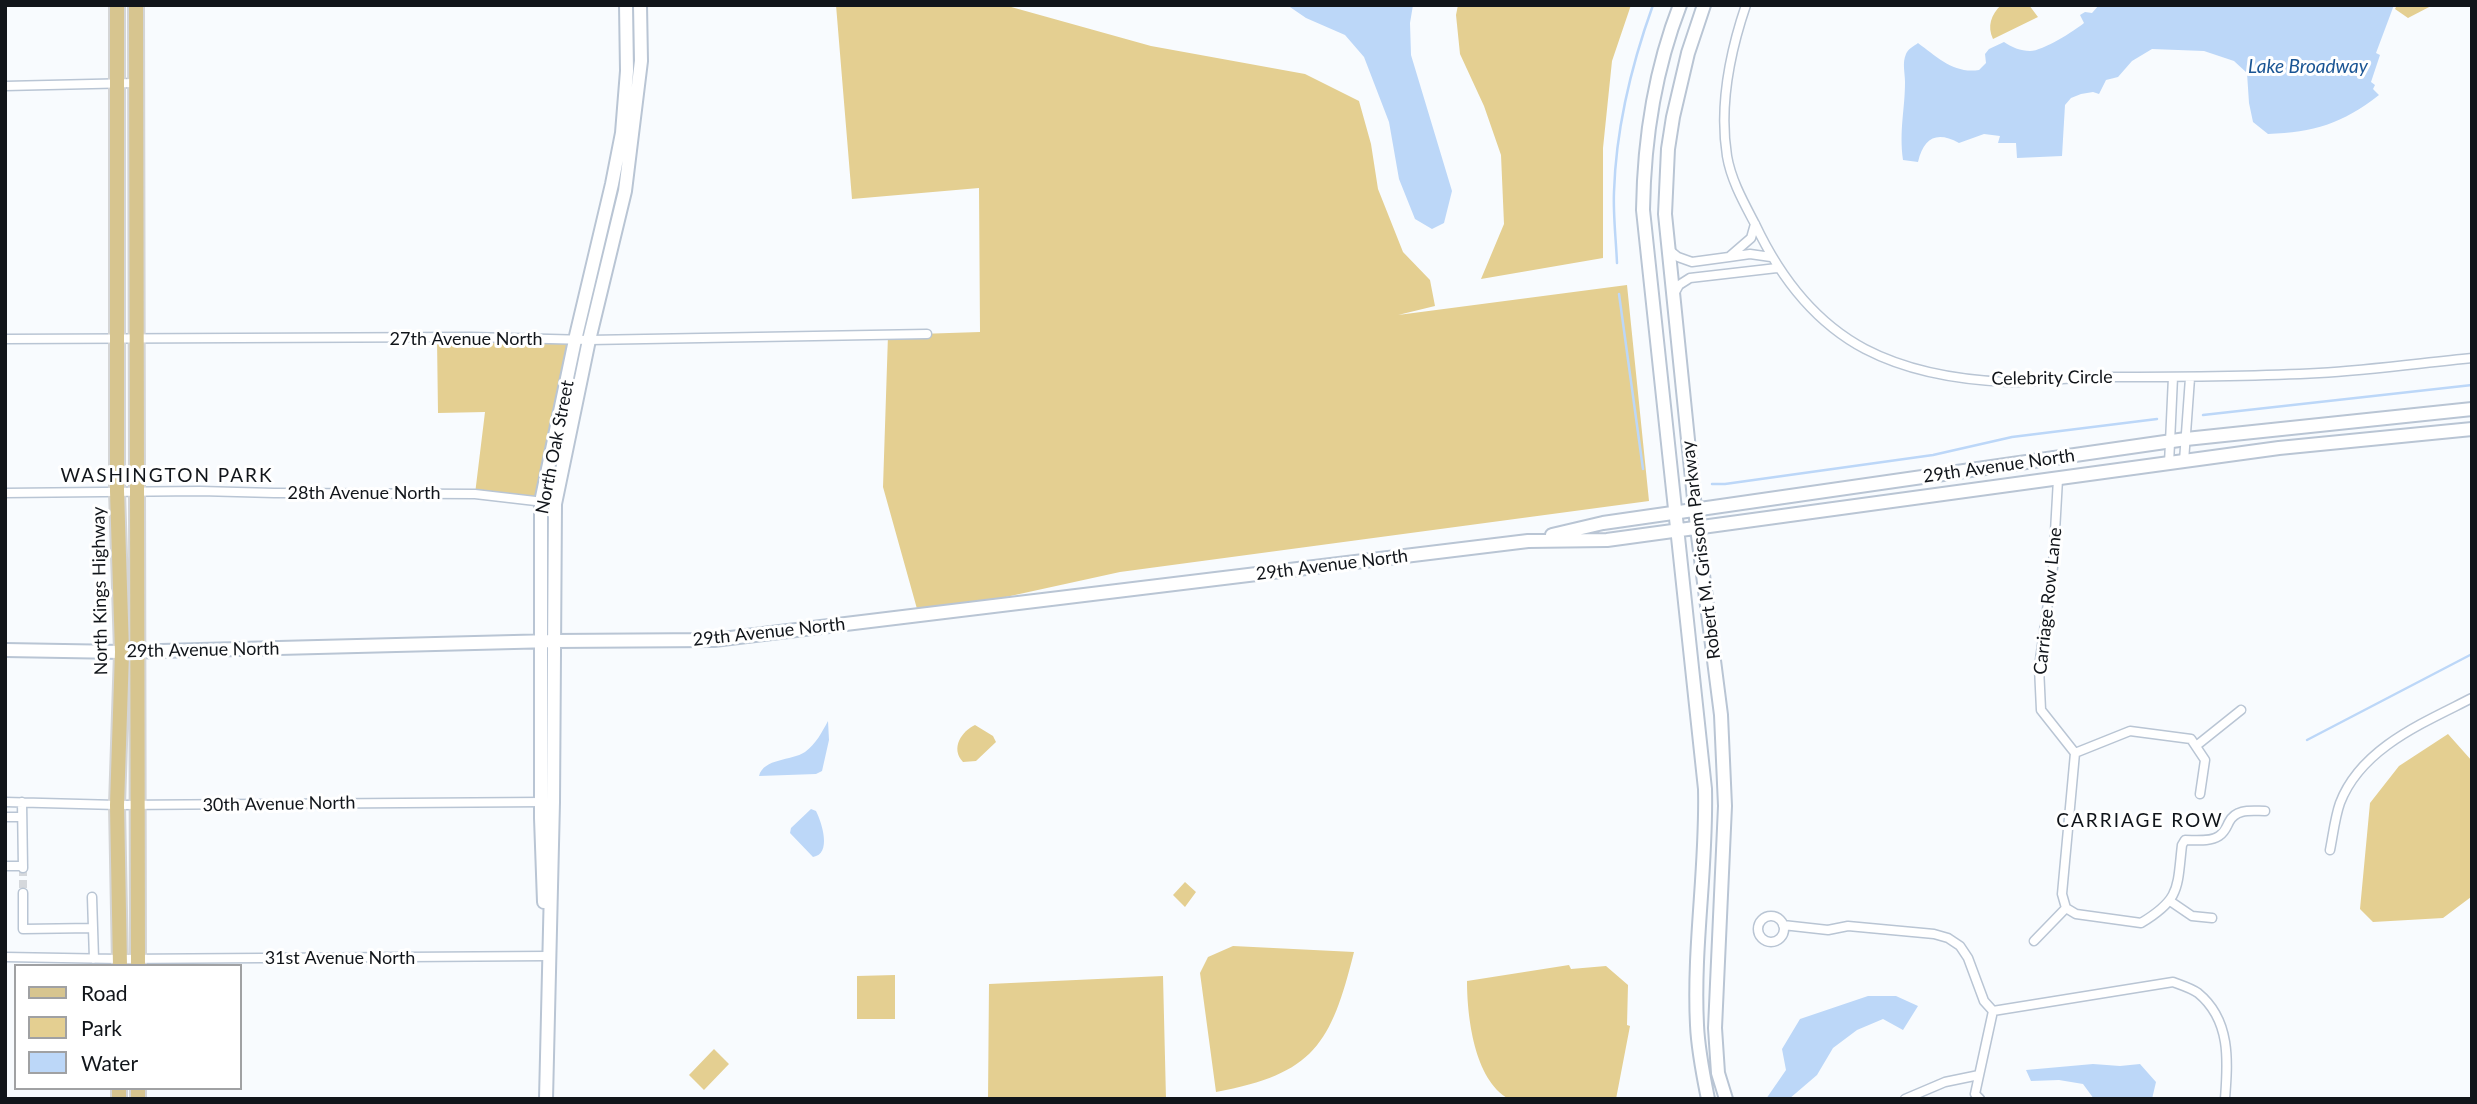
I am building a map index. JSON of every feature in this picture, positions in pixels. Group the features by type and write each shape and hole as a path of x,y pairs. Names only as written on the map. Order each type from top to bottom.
{"main road":[{"name":"North Kings Highway","path":"117,5 117,491 130,651 138,805 138,962"},
{"name":"North Kings Highway","path":"120,962 117,805 130,651 137,492 136,5"},
{"name":"North Oak Street","path":"546,1099 549,937 547,642 541,502 622,133 627,71 626,5"},
{"name":"North Oak Street","path":"547,642 555,504 589,340 625,191 641,61 640,5"},
{"name":"Robert M. Grissom Parkway","path":"1680,5 1664,50 1652,100 1645,149 1643,210 1644,242 1705,789 1706,835 1697,1024 1701,1067 1708,1099"},
{"name":"Robert M. Grissom Parkway","path":"1704,5 1688,52 1670,138 1665,185 1672,296 1697,528 1721,715 1725,806 1715,1028 1718,1073 1726,1099"},
{"name":"29th Avenue North","path":"1528,541 1603,523 2170,441 2472,409"},
{"name":"29th Avenue North","path":"5,650 130,651 713,640 747,637 1528,541 1607,540 2279,448 2472,429"}],"street":[{"name":"Celebrity Circle","path":"1746,5 1731,59 1725,133 1727,157 1734,181 1777,268 1830,325 1863,348 1909,368 1955,377 2009,382 2079,377 2190,378 2320,373 2472,358"},
{"path":"5,86 135,83"},
{"path":"1729,257 1751,238 1755,224"},
{"path":"1667,248 1678,257 1692,262 1750,254 1771,257"},
{"path":"1672,296 1679,285 1690,278 1777,268"},
{"name":"27th Avenue North","path":"5,339 466,337 589,340 927,334"},
{"path":"2169,464 2173,377"},
{"path":"2184,461 2190,378"},
{"name":"Carriage Row Lane","path":"2058,479 2053,567 2039,667 2040,699 2041,710 2076,753"},
{"name":"28th Avenue North","path":"5,493 117,491 475,494 555,504"},
{"path":"2330,850 2340,802 2359,769 2380,749 2472,698"},
{"path":"2196,746 2241,710"},
{"path":"2200,794 2205,760 2191,739 2130,731 2076,753 2062,894 2066,908 2076,914 2141,923 2170,901 2177,888 2182,845 2185,841 2219,836 2226,830 2230,819 2241,811 2265,811"},
{"name":"30th Avenue North","path":"5,802 138,805 547,802"},
{"path":"5,866 23,867 22,802"},
{"path":"5,817 22,817"},
{"path":"23,893 23,929 93,928"},
{"path":"92,897 94,959"},
{"path":"2170,901 2192,916 2212,918"},
{"path":"2034,941 2066,908"},
{"path":"1783,925 1828,930 1849,926 1934,934 1948,938 1960,946 1968,958 1984,1001 1993,1011"},
{"name":"31st Avenue North","path":"5,957 138,962 548,956"},
{"path":"1993,1011 2173,982 2197,993 2216,1015 2224,1032 2228,1060 2225,1099"},
{"path":"1975,1097 1993,1011"},
{"path":"1905,1099 1945,1082 1979,1075"}],"green space":[{"path":"836,5 1004,5 1151,46 1305,74 1359,101 1371,144 1378,189 1403,252 1430,280 1435,306 1398,315 1627,285 1649,501 1120,572 919,616 883,487 888,335 980,332 979,188 852,199"},
{"path":"1458,5 1631,5 1612,61 1603,148 1603,258 1481,279 1504,224 1501,155 1484,106 1460,54 1456,15"},
{"path":"2001,5 2029,5 2038,17 1993,39 1991,21"},
{"path":"2397,5 2433,5 2408,18 2395,9"},
{"path":"437,339 575,340 541,502 475,494 485,412 438,413"},
{"path":"975,725 993,736 996,742 976,761 963,762 959,757 959,740"},
{"path":"2448,734 2472,761 2471,897 2443,918 2373,922 2360,909 2370,803 2399,766"},
{"path":"1185,882 1196,892 1185,907 1173,895"},
{"path":"1233,946 1354,952 1337,1010 1313,1050 1297,1064 1276,1075 1249,1085 1216,1092 1200,973 1208,957"},
{"path":"1569,965 1571,969 1606,966 1628,985 1627,1025 1630,1026 1616,1099 1509,1099 1497,1090 1480,1063 1471,1029 1467,981"},
{"path":"895,975 895,1019 857,1019 857,976"},
{"path":"1163,976 1166,1099 988,1099 989,984"},
{"path":"714,1049 729,1064 704,1090 689,1075"}],"water":[{"path":"1287,5 1413,5 1410,23 1411,55 1452,191 1444,223 1432,229 1415,219 1399,179 1389,122 1364,57 1345,35 1306,18"},
{"name":"Lake Broadway","path":"2099,5 2394,5 2376,53 2380,55 2371,82 2379,95 2353,113 2327,125 2268,134 2253,122 2247,73 2234,61 2204,51 2152,49 2132,61 2118,77 2106,80 2099,94 2081,94 2071,98 2065,105 2062,156 2017,158 2016,143 1998,143 2000,136 1984,134 1959,143 1938,137 1924,147 1918,162 1903,160 1904,61 1911,48 1918,43 1954,67 1979,70 1986,63 1985,54 1989,49 2004,42 2027,51 2043,48 2084,23 2080,15 2085,12 2092,13"},
{"path":"828,721 829,740 822,771 816,774 759,776 766,766 805,752 816,742"},
{"path":"811,809 816,811 824,837 822,850 819,855 813,857 790,833 791,828"},
{"path":"1868,996 1896,996 1918,1006 1903,1030 1883,1019 1857,1030 1833,1048 1817,1075 1789,1099 1766,1099 1786,1070 1782,1049 1800,1019"},
{"path":"2093,1064 2140,1064 2156,1082 2152,1099 2094,1099 2083,1084 2059,1080 2031,1081 2026,1070"}],"waterway":[{"path":"1617,263 1614,201 1621,120 1638,51 1653,5"},
{"path":"1619,294 1643,469"},
{"path":"2203,415 2472,385"},
{"path":"1712,484 1933,455 2012,437 2157,419"},
{"path":"2307,740 2472,654"}],"tunnel":[{"path":"23,868 23,893"}],"district":[{"name":"WASHINGTON PARK","path":"167,476"},
{"name":"CARRIAGE ROW","path":"2140,821"}]}
